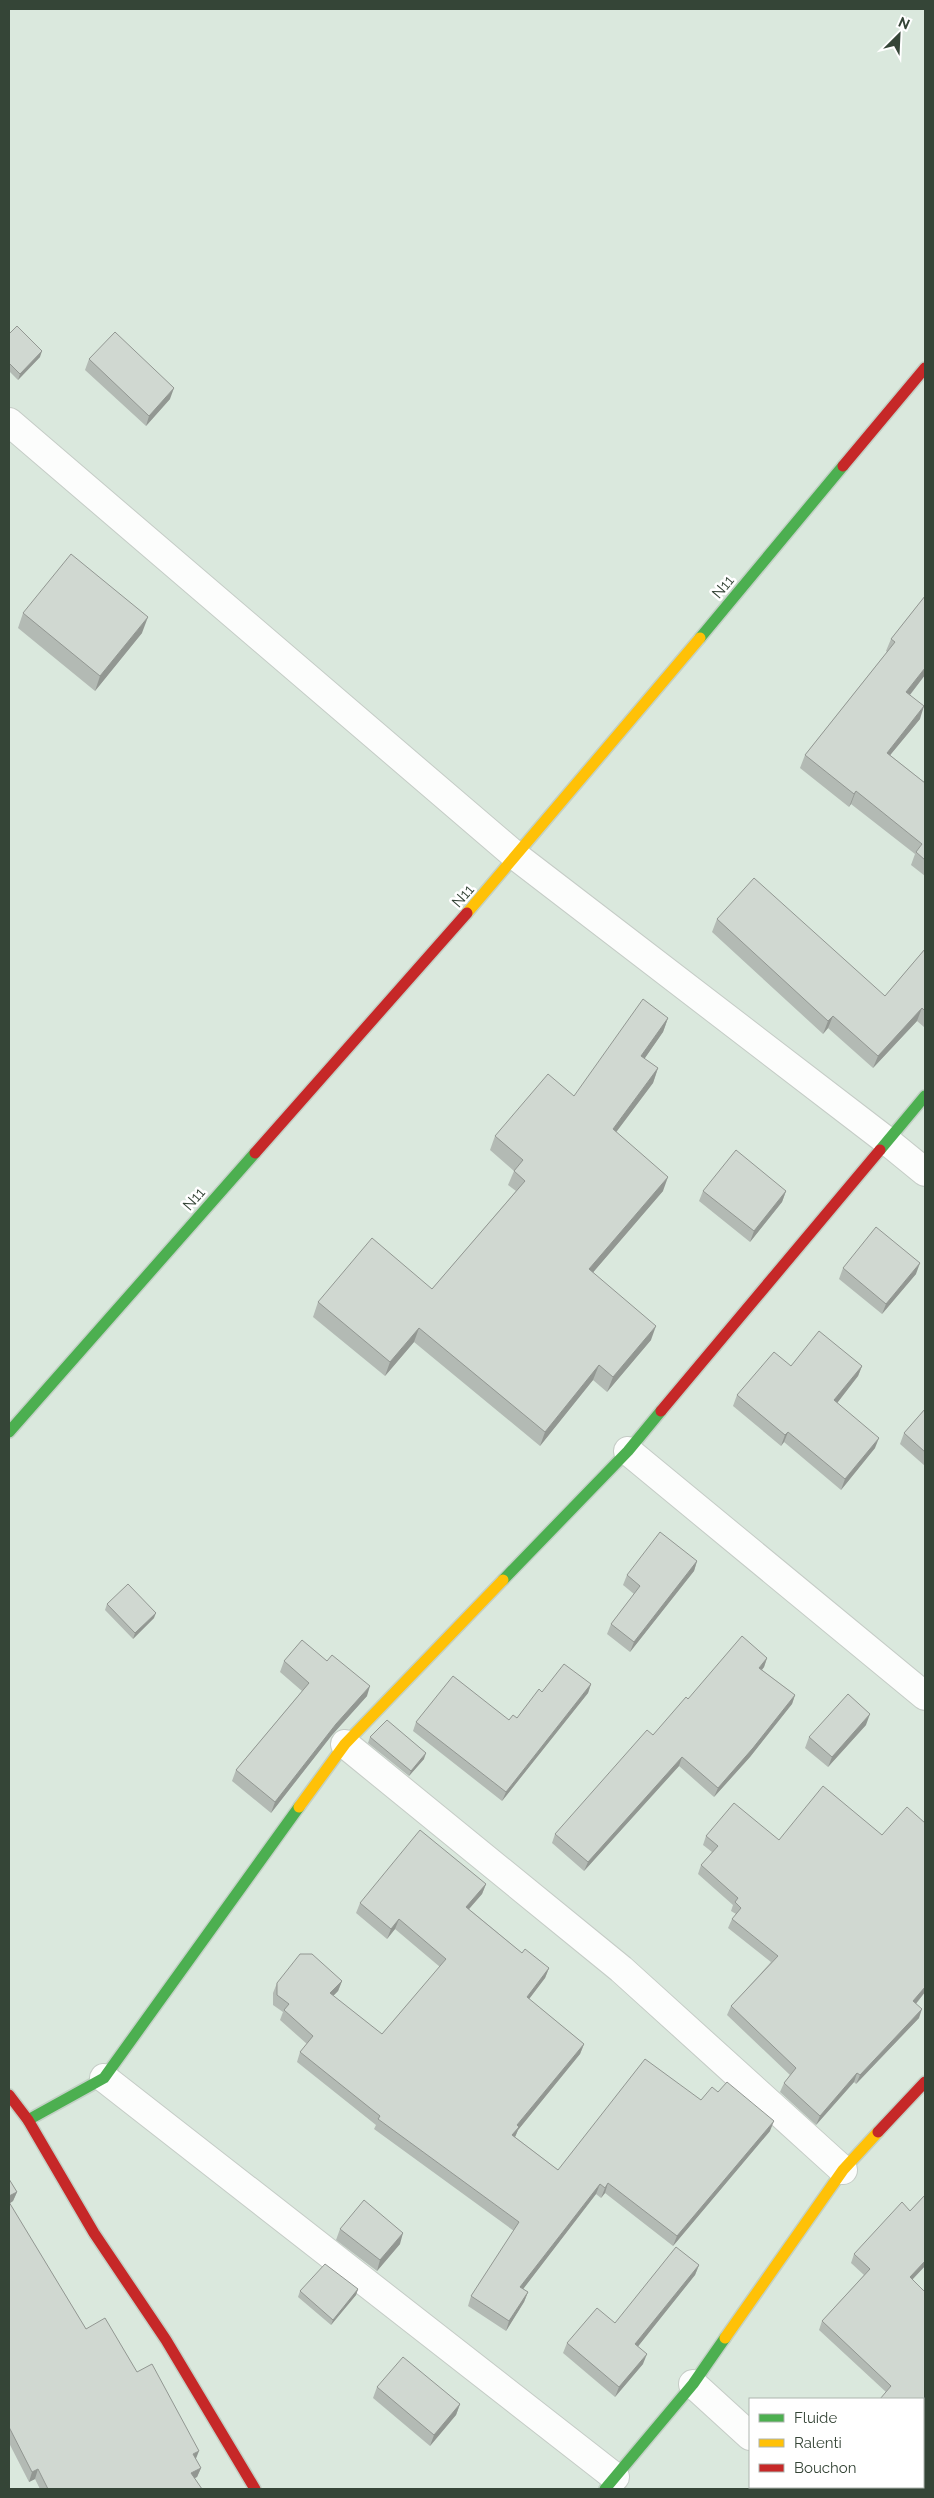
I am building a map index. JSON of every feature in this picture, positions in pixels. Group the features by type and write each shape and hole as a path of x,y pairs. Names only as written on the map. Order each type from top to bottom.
{"street":[{"name":"N11","path":"9,1432 517,857 925,368"},
{"path":"9,422 517,857 887,1140 925,1172"},
{"path":"28,2120 104,2078 345,1744 628,1451 925,1096"},
{"path":"628,1451 925,1696"},
{"path":"345,1744 621,1970 843,2170"},
{"path":"104,2078 610,2483 693,2384 843,2170 925,2082"},
{"path":"9,2095 28,2120 94,2233 166,2340 255,2489"},
{"path":"693,2384 749,2435"}],"shaded area":[{"path":"9,9 925,9 925,2489 9,2489"}],"building":[{"path":"17,326 42,351 20,374 9,363 9,334"},
{"path":"115,332 174,388 149,416 89,359"},
{"path":"71,554 148,617 100,676 23,613"},
{"path":"925,596 925,668 906,692 924,706 887,753 925,783 925,860 916,852 922,844 856,791 854,794 805,755 895,642 891,639"},
{"path":"754,878 885,996 925,949 925,1011 922,1008 878,1056 833,1016 828,1021 717,919"},
{"path":"643,999 668,1018 641,1056 658,1068 613,1129 668,1177 589,1269 656,1326 613,1377 599,1365 545,1432 419,1328 390,1362 318,1302 372,1238 432,1289 525,1181 514,1171 523,1160 495,1136 548,1074 574,1096"},
{"path":"736,1150 786,1191 754,1231 703,1191"},
{"path":"876,1227 920,1263 886,1304 843,1268"},
{"path":"819,1331 862,1366 834,1400 879,1438 845,1479 788,1432 785,1435 737,1395 774,1352 791,1366"},
{"path":"925,1409 925,1452 904,1433"},
{"path":"660,1532 697,1561 634,1642 611,1624 640,1586 627,1575"},
{"path":"128,1584 156,1613 135,1633 107,1604"},
{"path":"742,1636 767,1658 759,1668 795,1695 718,1788 682,1757 588,1862 555,1834 647,1730 653,1735 686,1697 688,1699"},
{"path":"302,1640 327,1661 332,1655 370,1686 336,1724 275,1802 236,1770 309,1683 284,1661"},
{"path":"564,1664 591,1684 506,1792 416,1722 453,1676 509,1720 513,1715 517,1718 539,1689 542,1692"},
{"path":"848,1694 870,1714 832,1757 809,1737"},
{"path":"387,1720 426,1753 411,1771 370,1737"},
{"path":"823,1786 882,1835 907,1807 925,1823 925,1987 913,2001 922,2009 860,2075 857,2073 820,2116 784,2083 796,2068 731,2006 778,1956 732,1919 741,1908 735,1902 738,1898 701,1865 718,1846 706,1836 734,1803 779,1840"},
{"path":"420,1830 486,1884 466,1907 522,1953 525,1949 549,1968 527,1997 584,2044 517,2125 519,2127 512,2135 558,2170 645,2059 701,2100 712,2087 718,2092 727,2082 774,2121 677,2236 608,2183 605,2188 600,2184 520,2287 528,2292 509,2321 471,2296 519,2222 378,2119 380,2116 300,2052 313,2036 284,2010 289,2004 277,1995 277,1983 300,1954 312,1954 342,1981 330,1993 382,2034 446,1959 399,1919 391,1929 360,1903"},
{"path":"9,2179 17,2192 9,2196"},
{"path":"925,2195 925,2261 910,2277 925,2292 925,2489 896,2489 924,2488 924,2398 881,2398 891,2386 822,2321 870,2269 854,2254 902,2202 910,2211"},
{"path":"364,2200 403,2233 380,2260 340,2229"},
{"path":"9,2202 86,2329 105,2318 137,2372 152,2364 199,2451 193,2454 201,2468 191,2473 202,2489 48,2489 38,2469 32,2472 9,2427"},
{"path":"676,2247 699,2265 635,2344 647,2354 619,2387 567,2343 597,2308 615,2323"},
{"path":"325,2264 358,2289 333,2320 300,2291"},
{"path":"403,2357 460,2404 434,2435 377,2387"}],"traffic: fast":[{"path":"700,638 843,466"},
{"path":"880,1150 925,1096"},
{"path":"9,1432 255,1153"},
{"path":"503,1580 628,1451 661,1411"},
{"path":"28,2120 104,2078 299,1807"},
{"path":"605,2489 693,2384 725,2338"}],"traffic: slow":[{"path":"467,913 700,638"},
{"path":"299,1807 345,1744 503,1580"},
{"path":"725,2338 843,2170 878,2132"}],"traffic: jam":[{"path":"843,466 925,368"},
{"path":"255,1153 467,913"},
{"path":"661,1411 880,1150"},
{"path":"878,2132 925,2082"},
{"path":"9,2095 28,2120 94,2233 166,2340 255,2489"}]}
